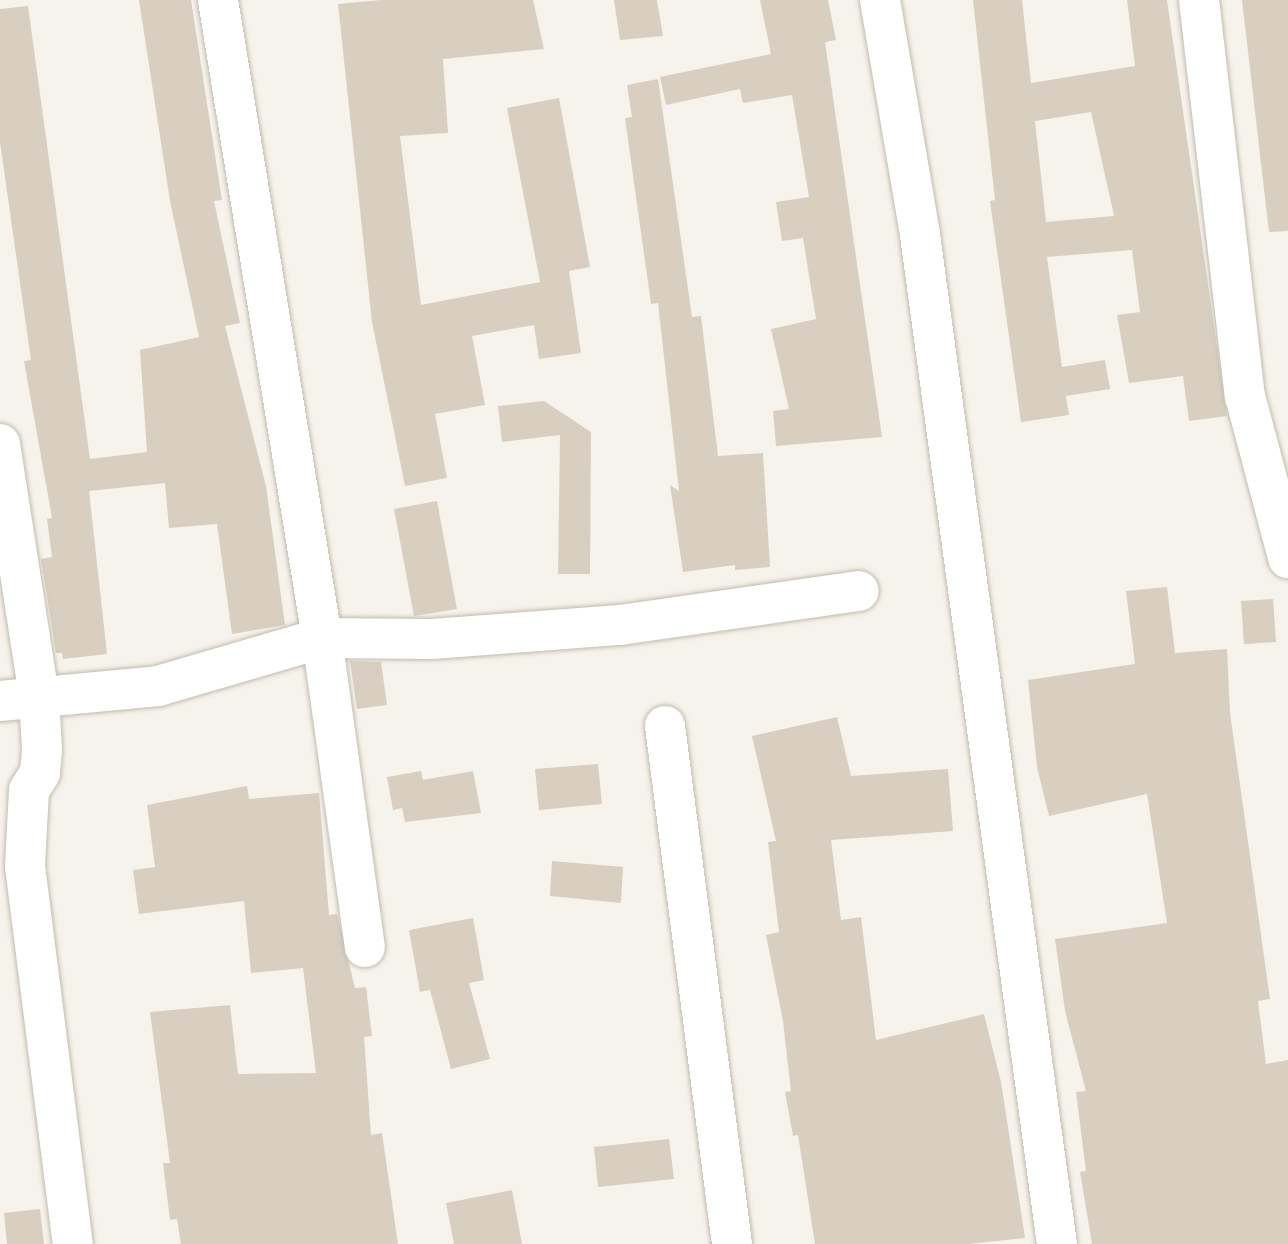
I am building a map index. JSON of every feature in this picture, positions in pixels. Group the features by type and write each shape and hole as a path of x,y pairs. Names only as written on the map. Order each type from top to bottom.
{"street":[{"path":"218,0 322,638 365,947"},
{"path":"880,0 922,250 1057,1244"},
{"path":"1199,0 1245,396 1288,558"},
{"path":"0,444 39,695 42,750 40,773 29,790 25,866 73,1244"},
{"path":"0,701 158,686 322,638 432,639 620,625 859,591"},
{"path":"665,726 732,1244"}],"building":[{"path":"139,0 191,0 222,200 214,201 240,323 225,326 266,486 285,625 232,634 217,524 169,528 165,483 89,491 107,654 63,659 62,653 56,653 41,559 52,557 47,519 52,518 24,361 31,360 0,142 0,9 28,6 90,459 147,452 140,350 199,337 170,201"},
{"path":"381,0 533,0 544,49 443,59 448,133 400,136 421,305 540,282 507,108 559,98 590,267 569,271 581,353 539,359 534,325 472,336 485,405 435,414 447,478 405,486 372,322 338,4"},
{"path":"614,0 657,0 663,36 620,40"},
{"path":"760,0 828,0 836,40 825,42 882,437 776,446 773,411 789,409 771,329 816,319 803,238 782,241 776,202 809,197 792,95 743,103 740,89 666,105 660,77 771,54"},
{"path":"973,0 1022,0 1031,83 1135,66 1127,0 1167,0 1227,416 1189,421 1183,376 1129,383 1117,315 1140,312 1132,250 1047,257 1062,367 1105,360 1110,389 1066,396 1069,415 1021,422 990,201 995,200","holes":["1091,112 1114,216 1046,222 1035,121"]},
{"path":"1242,0 1288,0 1288,231 1269,232"},
{"path":"658,79 692,317 701,316 718,456 763,453 770,567 735,570 735,565 683,572 670,485 679,491 658,303 651,304 625,118 632,117 627,85"},
{"path":"544,401 591,432 590,574 558,574 560,435 502,442 498,406"},
{"path":"437,501 457,609 414,616 394,509"},
{"path":"1167,587 1175,653 1227,649 1230,713 1270,999 1258,1001 1266,1064 1288,1060 1288,1244 1092,1244 1080,1172 1086,1171 1076,1092 1086,1091 1065,1011 1055,939 1167,923 1147,794 1049,816 1037,767 1028,680 1135,664 1126,591"},
{"path":"1273,599 1276,642 1244,644 1241,601"},
{"path":"350,661 381,662 387,705 357,709"},
{"path":"837,717 851,776 948,769 953,831 831,840 841,920 861,917 876,1040 984,1014 1001,1082 1025,1238 968,1244 815,1244 798,1135 793,1136 785,1092 791,1091 783,1021 766,935 779,932 768,842 776,841 752,736"},
{"path":"598,764 602,804 539,810 535,769"},
{"path":"421,771 423,780 473,771 481,813 405,822 402,808 393,810 387,777"},
{"path":"247,786 249,799 319,793 329,915 337,914 355,988 366,987 372,1036 364,1037 371,1135 382,1133 398,1244 181,1244 177,1219 170,1220 163,1163 170,1163 150,1012 230,1005 238,1074 316,1073 303,968 251,973 244,901 139,914 133,870 155,867 147,805"},
{"path":"552,861 623,867 621,903 550,896"},
{"path":"473,918 484,980 469,983 490,1059 451,1069 430,990 420,992 409,930"},
{"path":"669,1139 674,1179 598,1187 594,1147"},
{"path":"512,1190 522,1244 454,1244 446,1203"},
{"path":"40,1209 44,1244 7,1244 4,1213"}]}
